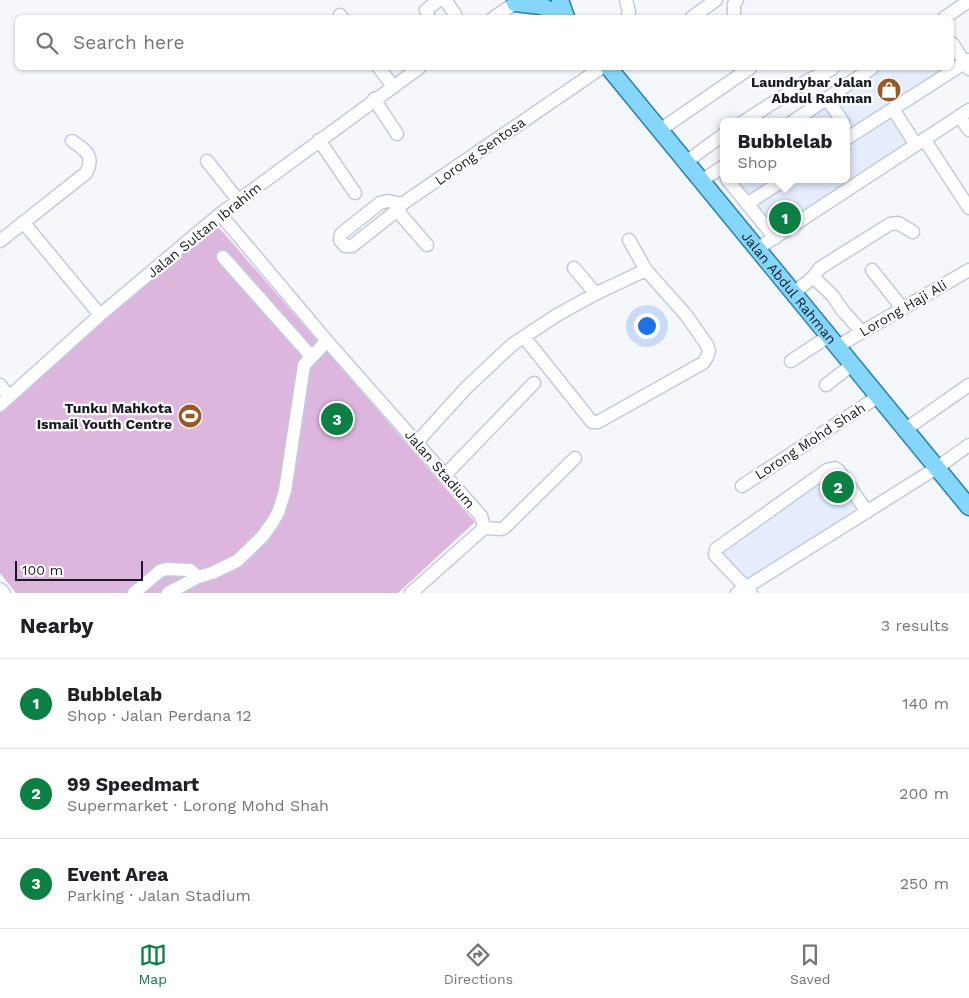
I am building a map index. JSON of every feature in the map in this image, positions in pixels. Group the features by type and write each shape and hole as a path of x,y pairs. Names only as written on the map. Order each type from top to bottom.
{"main road":[{"path":"551,0 564,15"},
{"path":"560,0 565,15"},
{"path":"517,1 541,6 561,15"},
{"name":"Jalan Abdul Rahman","path":"612,70 969,507"}],"street":[{"path":"428,15 427,8 439,0"},
{"path":"445,0 455,14"},
{"path":"626,0 628,15"},
{"path":"695,15 716,0"},
{"path":"734,15 734,4 737,0"},
{"path":"497,15 517,1"},
{"path":"948,15 969,1"},
{"path":"850,133 967,64 954,46"},
{"path":"381,70 393,86"},
{"name":"Jalan Sultan Ibrahim","path":"5,401 100,315 220,214 374,99 416,70"},
{"name":"Lorong Sentosa","path":"427,245 401,215 400,206 607,70"},
{"path":"660,130 747,70"},
{"path":"749,118 830,70"},
{"path":"798,118 869,70"},
{"path":"374,99 397,134"},
{"path":"827,99 840,118"},
{"path":"893,109 969,208"},
{"path":"757,249 964,113 969,130"},
{"path":"686,162 720,137"},
{"path":"319,140 355,193"},
{"path":"0,241 86,173 90,166 90,156 83,148 72,141"},
{"path":"207,162 238,200"},
{"path":"701,181 720,173"},
{"path":"731,183 775,238"},
{"path":"747,204 778,183"},
{"name":"Jalan Stadium","path":"220,214 326,341 481,516 483,528"},
{"path":"24,222 100,315"},
{"path":"794,293 813,277 820,268 890,224 898,223 913,232"},
{"path":"524,337 592,422 598,422 702,363 707,358 709,351 707,345 686,315 646,270 629,240"},
{"path":"223,257 311,356"},
{"path":"574,268 596,294"},
{"path":"417,442 466,388 513,344 557,315 646,270"},
{"path":"872,270 903,309"},
{"name":"Lorong Haji Ali","path":"792,361 834,341 862,332 969,270"},
{"path":"813,277 832,295 843,311 862,332"},
{"path":"168,593 198,577 212,573 237,561 262,537 278,513 285,491 290,463 304,365 326,341"},
{"path":"826,385 853,364"},
{"path":"445,475 534,383"},
{"path":"906,429 969,385"},
{"path":"0,386 5,401"},
{"name":"Lorong Mohd Shah","path":"742,486 879,396"},
{"path":"867,512 839,472 835,468 827,470 716,549 715,555 745,591 938,467 969,445"},
{"path":"411,593 483,528 504,528 575,458"},
{"path":"134,593 160,571 167,569 190,570 198,577"},
{"path":"0,589 4,593"}],"shaded area":[{"path":"954,52 961,63 954,68"},
{"path":"874,70 950,70 890,109 913,144 775,234 734,183 850,183 850,118 803,118"},
{"path":"215,223 475,522 398,593 16,593 0,573 0,413"},
{"path":"831,470 863,511 745,584 718,554"}],"place":[{"name":"Laundrybar Jalan Abdul Rahman","path":"889,90"},
{"name":"Bubblelab","path":"785,218"},
{"name":"Tunku Mahkota Ismail Youth Centre","path":"190,416"},
{"name":"Event Area","path":"337,419"},
{"name":"99 Speedmart","path":"838,487"}]}
